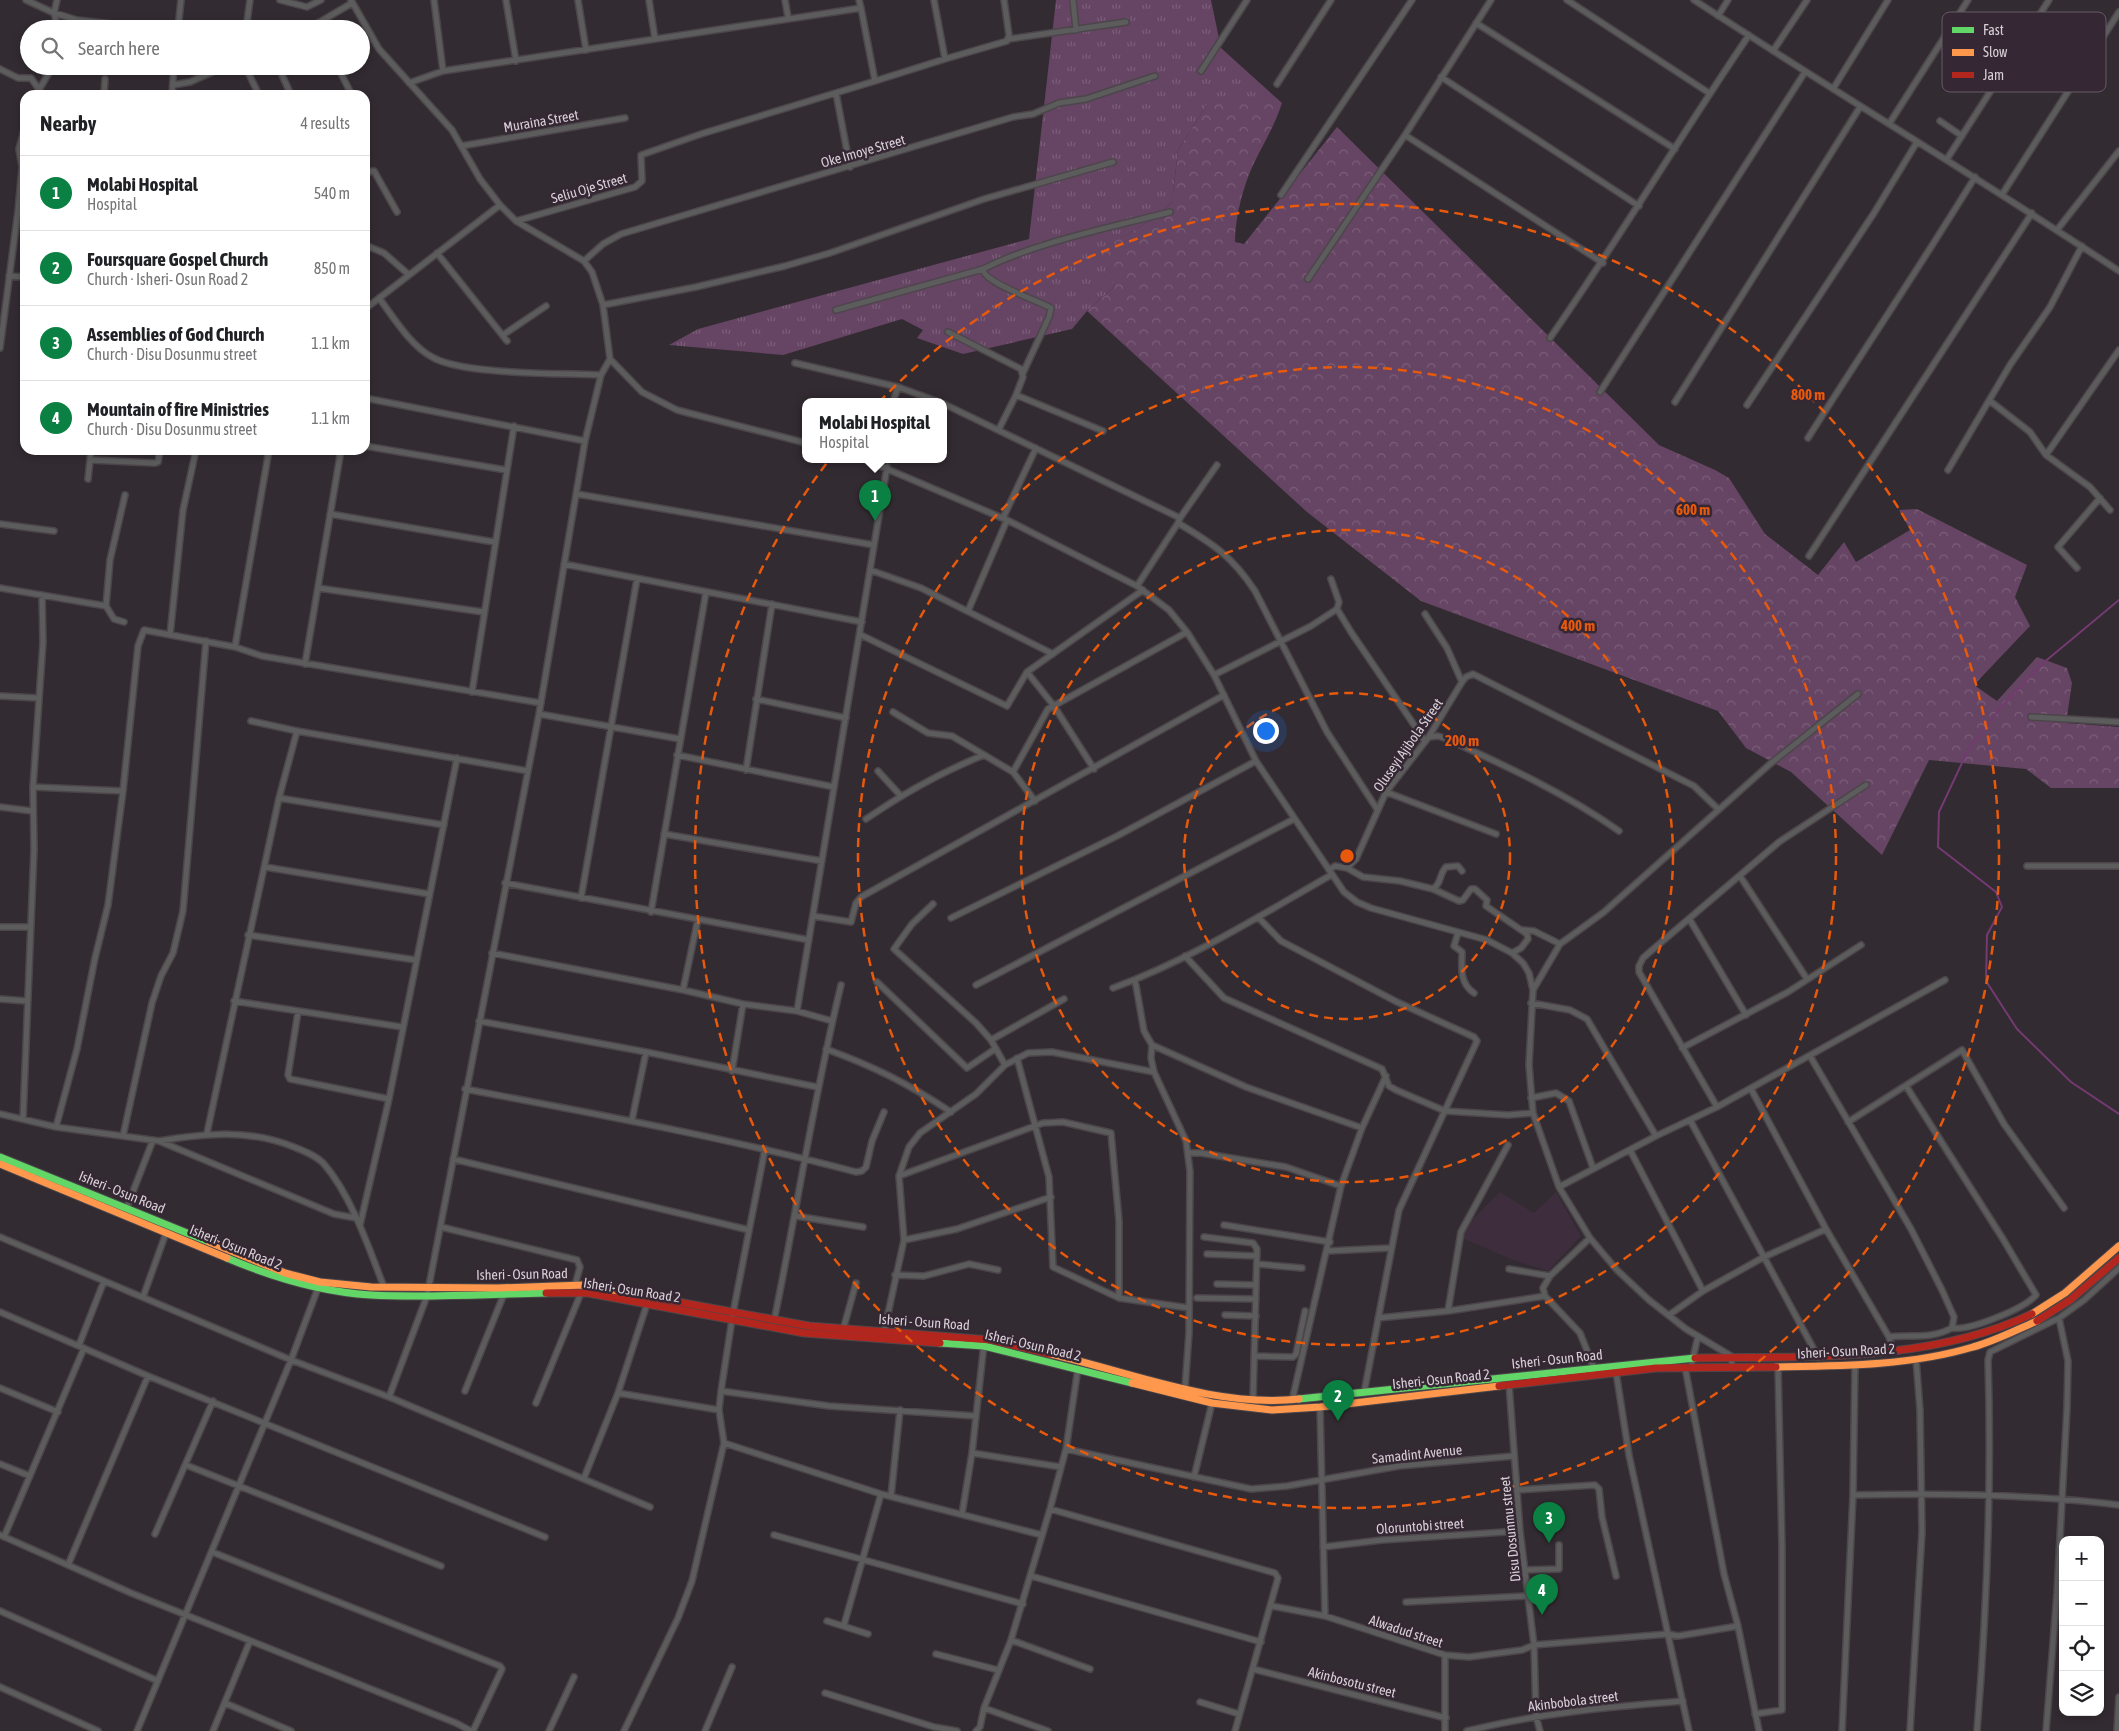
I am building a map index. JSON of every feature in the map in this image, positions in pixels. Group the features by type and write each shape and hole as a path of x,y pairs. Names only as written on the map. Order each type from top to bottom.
{"main road":[{"name":"Isheri - Osun Road","path":"0,1157 127,1207 285,1273 320,1282 428,1292 575,1285 621,1290 732,1316 843,1330 984,1342 1210,1395 1253,1401 1292,1402 1693,1357 1818,1358 1894,1353 1941,1345 2005,1327 2035,1312 2065,1293 2119,1246"},
{"name":"Isheri- Osun Road 2","path":"0,1164 250,1268 318,1288 370,1295 428,1292 504,1294 581,1293 732,1316 804,1333 984,1342 1212,1403 1272,1410 1320,1407 1616,1372 1688,1367 1855,1366 1916,1359 1989,1342 2040,1320 2070,1300 2119,1258"}],"street":[{"path":"26,0 54,13 83,20"},
{"path":"56,0 54,13 56,20"},
{"path":"179,20 181,0"},
{"path":"247,20 250,0"},
{"path":"280,0 307,7 321,0"},
{"path":"434,0 443,71"},
{"path":"506,0 516,62"},
{"path":"578,0 586,50"},
{"path":"649,0 655,39"},
{"path":"785,0 788,17"},
{"path":"859,0 875,81"},
{"path":"934,0 945,59"},
{"path":"1004,0 1009,39"},
{"path":"1073,0 1076,30"},
{"path":"1200,71 1248,0"},
{"path":"1277,84 1331,0"},
{"path":"1281,195 1412,0"},
{"path":"1308,279 1405,135 1491,0"},
{"path":"1567,0 1709,93"},
{"path":"1694,0 1804,72 2003,194 2119,271"},
{"path":"1718,16 1728,0"},
{"path":"1773,51 1807,0"},
{"path":"1833,89 1888,0"},
{"path":"1960,12 1968,0"},
{"path":"2041,12 2049,0"},
{"path":"326,20 352,1 362,20"},
{"path":"409,83 443,71 516,62 788,17 861,8"},
{"path":"2106,32 2119,12"},
{"path":"850,167 836,93 1009,39 1126,22"},
{"path":"1476,23 1675,149"},
{"path":"370,34 378,49 452,130 480,178 500,205 516,221 584,261 592,272 603,305 610,359 601,376 585,441 539,714 478,1021 428,1292 389,1397"},
{"path":"1550,338 1603,263 1709,93 1749,35"},
{"path":"1889,124 1942,41"},
{"path":"0,69 18,78 31,78 38,88 47,75"},
{"path":"1600,392 1804,72"},
{"path":"172,90 174,75"},
{"path":"173,85 190,82 206,75"},
{"path":"249,75 257,90"},
{"path":"282,75 289,90"},
{"path":"342,75 350,90"},
{"name":"Oke Imoye Street","path":"584,261 603,244 621,234 1013,117 1033,114 1059,102 1086,99 1155,76"},
{"path":"1442,77 1639,206"},
{"path":"104,90 105,79"},
{"path":"1947,159 1990,92"},
{"path":"2003,194 2068,92"},
{"name":"Seliu Oje Street","path":"516,221 635,187 642,181 641,155 701,134 836,93"},
{"path":"1675,402 1860,107"},
{"name":"Muraina Street","path":"462,146 625,118"},
{"path":"1940,121 1962,136"},
{"path":"1405,135 1603,263"},
{"path":"1747,404 1874,213 1917,142"},
{"path":"2057,230 2119,151"},
{"path":"603,305 696,287 785,266 830,253 984,199 1113,162"},
{"path":"370,171 374,171 397,212"},
{"path":"1808,438 1889,311 1916,273 1975,177"},
{"path":"0,348 20,189"},
{"path":"370,305 500,205"},
{"path":"836,310 983,269 1084,234 1170,212"},
{"path":"1808,556 2032,213"},
{"path":"1948,470 2010,365 2050,306 2082,246"},
{"path":"370,248 384,253 408,274"},
{"path":"437,253 507,341"},
{"path":"983,269 986,276 998,284 1051,308 1049,317 1023,373 1016,395 999,429"},
{"path":"9,276 20,277"},
{"path":"379,298 418,348 433,358 466,368 601,376"},
{"path":"503,335 546,306"},
{"path":"948,332 1021,369 1023,373"},
{"path":"2046,455 2119,350"},
{"path":"610,359 642,392 677,410 802,442"},
{"path":"795,363 898,387 927,398"},
{"path":"894,398 898,387"},
{"path":"1016,395 1103,431"},
{"path":"370,399 585,441"},
{"path":"1990,400 2030,432 2046,455 2090,487 2110,510"},
{"path":"947,405 999,429 1179,520 1212,543 1241,569 1282,641 1327,732 1377,809"},
{"path":"472,692 494,542 514,426"},
{"path":"370,447 506,470"},
{"path":"968,611 1036,448"},
{"path":"88,479 90,455"},
{"path":"90,460 155,464 158,462 159,455"},
{"path":"170,635 183,510 195,455"},
{"path":"235,647 268,455"},
{"path":"305,664 340,455"},
{"path":"880,463 1005,519 1137,586 1169,610 1188,632 1214,675 1256,760 1344,892 1357,902 1407,920 1486,940 1512,953 1524,963 1529,973 1533,990"},
{"path":"1137,586 1179,520 1218,465"},
{"path":"797,1011 861,635 887,467"},
{"path":"577,494 874,545"},
{"path":"124,622 114,618 106,606 110,560 125,495"},
{"path":"2077,568 2058,547 2100,498"},
{"path":"330,514 494,542"},
{"path":"0,524 54,531"},
{"path":"564,564 862,622"},
{"path":"870,570 921,588 1053,654"},
{"path":"581,898 638,578"},
{"path":"1331,579 1339,602 1338,609 1351,632 1427,739 1438,736 1447,739 1524,775 1592,812 1619,831"},
{"path":"0,588 106,606"},
{"path":"318,588 483,612"},
{"path":"861,635 1004,705 1010,703 1027,672 1143,590"},
{"path":"652,912 706,592"},
{"path":"23,1120 29,928 34,849 33,787 43,642 42,594"},
{"path":"746,770 772,604"},
{"path":"1214,675 1282,641 1338,609"},
{"path":"1425,614 1447,648 1462,682"},
{"path":"56,1127 77,1049 95,958 108,905 140,637 144,630 206,640 235,647 251,654 305,664 540,703"},
{"path":"1013,772 1046,713 1054,706 1188,632"},
{"path":"123,1136 152,1003 161,976 173,952 183,911 206,640"},
{"path":"1027,672 1054,706 1094,769"},
{"name":"Oluseyi Ajibola Street","path":"1347,868 1356,859 1386,792 1427,739 1462,682 1466,677 1473,674 1694,786 1718,809"},
{"path":"1732,1366 1731,1356 1698,1336 1669,1315 1618,1270 1590,1238 1559,1187 1533,1113 1531,1098 1531,1003 1533,990 1560,944 1604,912 1770,764 1858,694"},
{"path":"813,916 850,922 856,903 861,897 1224,695"},
{"path":"0,696 38,698"},
{"path":"756,699 846,718"},
{"path":"893,712 928,733 952,736 1013,772 1035,800"},
{"path":"539,714 680,739"},
{"path":"2032,717 2119,722"},
{"path":"251,721 297,731 528,771"},
{"path":"207,1133 248,935 279,798 297,731"},
{"path":"678,755 834,787"},
{"path":"866,819 900,795 950,768 984,755"},
{"path":"360,1225 388,1099 457,758"},
{"path":"951,918 1117,836 1256,760"},
{"path":"878,771 900,795"},
{"path":"1717,1107 1639,972 1639,966 1651,951 1800,826 1866,785"},
{"path":"33,787 123,790"},
{"path":"1386,792 1496,834"},
{"path":"279,798 444,825"},
{"path":"0,807 32,811"},
{"path":"976,985 1294,819"},
{"path":"664,834 822,861"},
{"path":"265,866 429,894"},
{"path":"1113,988 1135,980 1185,956 1258,917 1330,873 1335,866 1347,868 1363,877 1400,881 1433,889 1459,901 1471,889 1475,889 1487,900 1486,906 1528,934 1528,939 1521,948 1512,953"},
{"path":"1433,889 1438,886 1442,871 1446,867 1458,866 1462,871"},
{"path":"2027,866 2119,866"},
{"path":"1740,876 1807,980"},
{"path":"505,884 809,940"},
{"path":"933,904 912,924 894,950 976,1023 991,1040 1005,1065"},
{"path":"1258,917 1280,941 1397,1002 1474,1037 1477,1041 1476,1047 1399,1210 1395,1239 1390,1248 1364,1393"},
{"path":"683,990 698,919"},
{"path":"1690,920 1746,1015"},
{"path":"0,927 29,928"},
{"path":"1524,930 1534,930 1560,944"},
{"path":"1458,932 1454,946 1462,952 1462,976 1465,987 1474,993"},
{"path":"248,935 416,960"},
{"path":"1682,1048 1746,1015 1807,980 1861,945"},
{"path":"492,954 683,990 742,1004 797,1011 832,1021"},
{"path":"1185,956 1224,998 1382,1069 1389,1086 1396,1090 1445,1112 1508,1115 1533,1113"},
{"path":"1135,980 1144,1031 1152,1045 1151,1058 1154,1072 1186,1141 1188,1153 1190,1171 1189,1308 1185,1388"},
{"path":"1559,1187 1751,1089 1945,980"},
{"path":"877,982 964,1066 971,1066 995,1049"},
{"path":"774,1320 796,1216 817,1087 841,985"},
{"path":"0,999 27,1001"},
{"path":"991,1040 1064,999"},
{"path":"234,1001 402,1027"},
{"path":"1531,1003 1570,1010 1587,1019 1656,1136"},
{"path":"732,1071 742,1004"},
{"path":"298,1012 288,1075 290,1079 388,1099"},
{"path":"478,1021 646,1052 817,1087"},
{"path":"1152,1045 1246,1087 1362,1128"},
{"path":"826,1049 872,1066 912,1086 951,1112"},
{"path":"884,1332 904,1240 899,1176 909,1147 920,1133 976,1094 1005,1065 1017,1058 1039,1051 1154,1072"},
{"path":"1848,1122 1960,1051 1963,1051 2004,1124 2064,1208"},
{"path":"632,1120 646,1052"},
{"path":"1810,1056 1911,1229 1954,1317 1952,1328"},
{"path":"1017,1058 1049,1177 1053,1267 1119,1298 1189,1308"},
{"path":"1292,1402 1328,1251 1341,1186 1362,1128 1386,1076"},
{"path":"1889,1337 1928,1336 1952,1328 1964,1329 2012,1310 2036,1296 2003,1239 1906,1086"},
{"path":"465,1089 632,1120 765,1149 856,1172 862,1171 884,1112"},
{"path":"1751,1089 1826,1229 1889,1337 1894,1353"},
{"path":"1531,1098 1556,1093 1569,1101 1594,1168"},
{"path":"0,1114 56,1127 156,1140 207,1133 261,1136 304,1151 323,1163 356,1218 384,1287"},
{"path":"1690,1120 1818,1358"},
{"path":"899,1176 1043,1123 1063,1122 1111,1133 1119,1221 1119,1298"},
{"path":"127,1207 156,1140"},
{"path":"156,1140 334,1214 356,1218"},
{"path":"1448,1311 1461,1232 1508,1145"},
{"path":"624,1731 678,1618 692,1581 724,1443 719,1410 721,1391 732,1316 765,1149"},
{"path":"1630,1150 1703,1291"},
{"path":"1188,1153 1209,1154 1286,1167 1341,1186"},
{"path":"454,1159 749,1230"},
{"path":"904,1240 944,1233 1050,1197"},
{"path":"796,1216 863,1228"},
{"path":"1224,1225 1330,1242"},
{"path":"441,1227 577,1260 580,1267 575,1285"},
{"path":"1669,1315 1703,1291 1764,1257 1826,1229"},
{"path":"143,1297 166,1233"},
{"path":"1204,1236 1253,1244 1257,1249 1253,1401"},
{"path":"0,1237 291,1360 389,1397 650,1507"},
{"path":"1590,1238 1550,1276 1543,1288 1546,1296 1580,1333 1594,1368"},
{"path":"1328,1251 1390,1248"},
{"path":"1207,1254 1257,1256"},
{"path":"895,1275 924,1276 969,1264 998,1270"},
{"path":"1257,1264 1302,1268"},
{"path":"1977,1731 1987,1586 1990,1497 1988,1360 1990,1352 2059,1318 2095,1291 2119,1268"},
{"path":"1509,1269 1550,1276"},
{"path":"104,1281 58,1412 2,1536 186,1615 447,1719 472,1731 502,1669 500,1666 212,1552"},
{"path":"843,1330 856,1283"},
{"path":"1217,1284 1256,1285"},
{"path":"137,1731 266,1422 318,1288"},
{"path":"536,1403 581,1293"},
{"path":"465,1391 504,1294"},
{"path":"1378,1318 1448,1311 1546,1296"},
{"path":"1197,1298 1256,1299"},
{"path":"584,1478 618,1394 647,1304"},
{"path":"1255,1356 1293,1357 1296,1354 1305,1311"},
{"path":"0,1312 148,1376 266,1422 545,1537"},
{"path":"1225,1315 1256,1316"},
{"path":"2046,1731 2057,1593 2068,1361 2059,1318"},
{"path":"1698,1336 1693,1357 1688,1367 1724,1574 1738,1626 1759,1731"},
{"path":"962,1514 972,1453 984,1342"},
{"path":"1910,1731 1922,1532 1920,1410 1916,1359"},
{"path":"1842,1731 1852,1495 1855,1366"},
{"path":"1756,1714 1782,1710 1782,1548 1778,1367"},
{"path":"976,1731 980,1727 984,1708 1011,1640 1050,1509 1066,1448 1078,1368"},
{"path":"1616,1372 1629,1455 1689,1731"},
{"path":"68,1565 148,1376"},
{"name":"Disu Dosunmu street","path":"1509,1384 1516,1490 1534,1645 1536,1716 1540,1731"},
{"path":"0,1388 58,1412"},
{"path":"721,1391 829,1406 976,1416"},
{"path":"618,1394 719,1410"},
{"path":"155,1534 213,1402"},
{"path":"1194,1477 1212,1403"},
{"path":"1320,1407 1325,1616"},
{"path":"892,1496 900,1410"},
{"path":"724,1443 881,1494 962,1514 998,1526 1042,1535"},
{"name":"Samadint Avenue","path":"1066,1448 1251,1489 1286,1486 1322,1478 1399,1466 1514,1456"},
{"path":"972,1453 1061,1467"},
{"path":"0,1464 30,1476"},
{"path":"186,1465 441,1566"},
{"path":"1516,1490 1595,1484 1599,1490 1602,1517 1616,1576"},
{"path":"844,1625 881,1494"},
{"path":"1852,1495 1920,1494 2060,1499 2119,1505"},
{"path":"1050,1509 1271,1570 1278,1578 1272,1606 1235,1731"},
{"name":"Oloruntobi street","path":"1323,1547 1382,1540 1520,1531"},
{"path":"774,1535 1022,1604"},
{"path":"1525,1570 1559,1569 1560,1545"},
{"path":"1031,1576 1261,1642"},
{"path":"1406,1602 1528,1596"},
{"name":"Alwadud street","path":"1272,1606 1325,1616 1445,1655 1469,1657 1522,1650 1534,1645 1668,1634 1678,1636 1738,1626"},
{"path":"0,1611 158,1681"},
{"path":"827,1620 868,1634"},
{"path":"1011,1640 1090,1669"},
{"path":"213,1731 250,1641"},
{"path":"936,1654 998,1670"},
{"path":"1445,1655 1445,1731"},
{"path":"705,1731 732,1667"},
{"name":"Akinbosotu street","path":"1253,1669 1446,1718"},
{"path":"549,1731 574,1677"},
{"path":"0,1687 98,1731"},
{"path":"826,1693 934,1727 957,1731"},
{"path":"2117,1731 2119,1697"},
{"name":"Akinbobola street","path":"1467,1731 1536,1716 1684,1701"},
{"path":"1200,1702 1239,1714"},
{"path":"225,1703 291,1731"},
{"path":"984,1708 1048,1731"}],"shaded area":[{"path":"1500,1192 1534,1213 1556,1192 1581,1236 1548,1271 1513,1260 1462,1238 1472,1220"}],"green space":[{"path":"1056,0 1211,0 1221,48 1282,103 1208,103 1178,150 1172,202 1155,218 1099,251 1115,286 1087,311 1072,329 963,354 917,338 923,330 902,319 783,355 669,345 698,329 1029,239"},
{"path":"1208,103 1282,103 1246,182 1240,202 1235,242 1244,244 1337,127 1659,445 1729,478 1765,534 1818,575 1844,542 1856,562 1910,530 1899,510 1917,509 2027,565 2015,597 2030,626 1974,685 1997,701 2037,657 2067,668 2072,683 2066,723 2119,727 2119,788 2051,788 2026,769 1929,760 1882,855 1791,772 1746,748 1718,711 1421,601 1307,512 1087,311 1115,286 1098,251 1155,218 1172,202 1178,150"}],"waterway":[{"path":"2119,600 2042,664 2002,706 1969,748 1939,812 1938,847 1996,892 2002,907 1987,935 1986,981 2017,1029 2071,1082 2119,1114"}],"traffic: fast":[{"path":"0,1157 209,1242"},
{"path":"227,1258 262,1271 334,1291 371,1295 415,1296 546,1293"},
{"path":"940,1343 984,1346 1132,1383"},
{"path":"1299,1399 1695,1358"}],"traffic: slow":[{"path":"0,1164 227,1258"},
{"path":"209,1242 285,1273 320,1282 371,1287 498,1288 584,1285 618,1291"},
{"path":"2032,1314 2065,1293 2119,1246"},
{"path":"1776,1367 1875,1364 1924,1358 1981,1345 2037,1321"},
{"path":"1050,1354 1173,1387 1205,1393 1236,1398 1299,1399"},
{"path":"1132,1383 1212,1403 1272,1410 1320,1407 1499,1386"}],"traffic: jam":[{"path":"2037,1321 2070,1300 2119,1258"},
{"path":"618,1291 809,1326 991,1340 1050,1354"},
{"path":"546,1293 588,1293 804,1333 940,1343"},
{"path":"1695,1358 1824,1356 1867,1354 1909,1349 1951,1341 1992,1330 2032,1314"},
{"path":"1499,1386 1656,1368 1776,1367"}],"place":[{"name":"Molabi Hospital","path":"875,521"},
{"name":"Foursquare Gospel Church","path":"1338,1421"},
{"name":"Assemblies of God Church","path":"1549,1543"},
{"name":"Mountain of fire Ministries","path":"1542,1615"}]}
